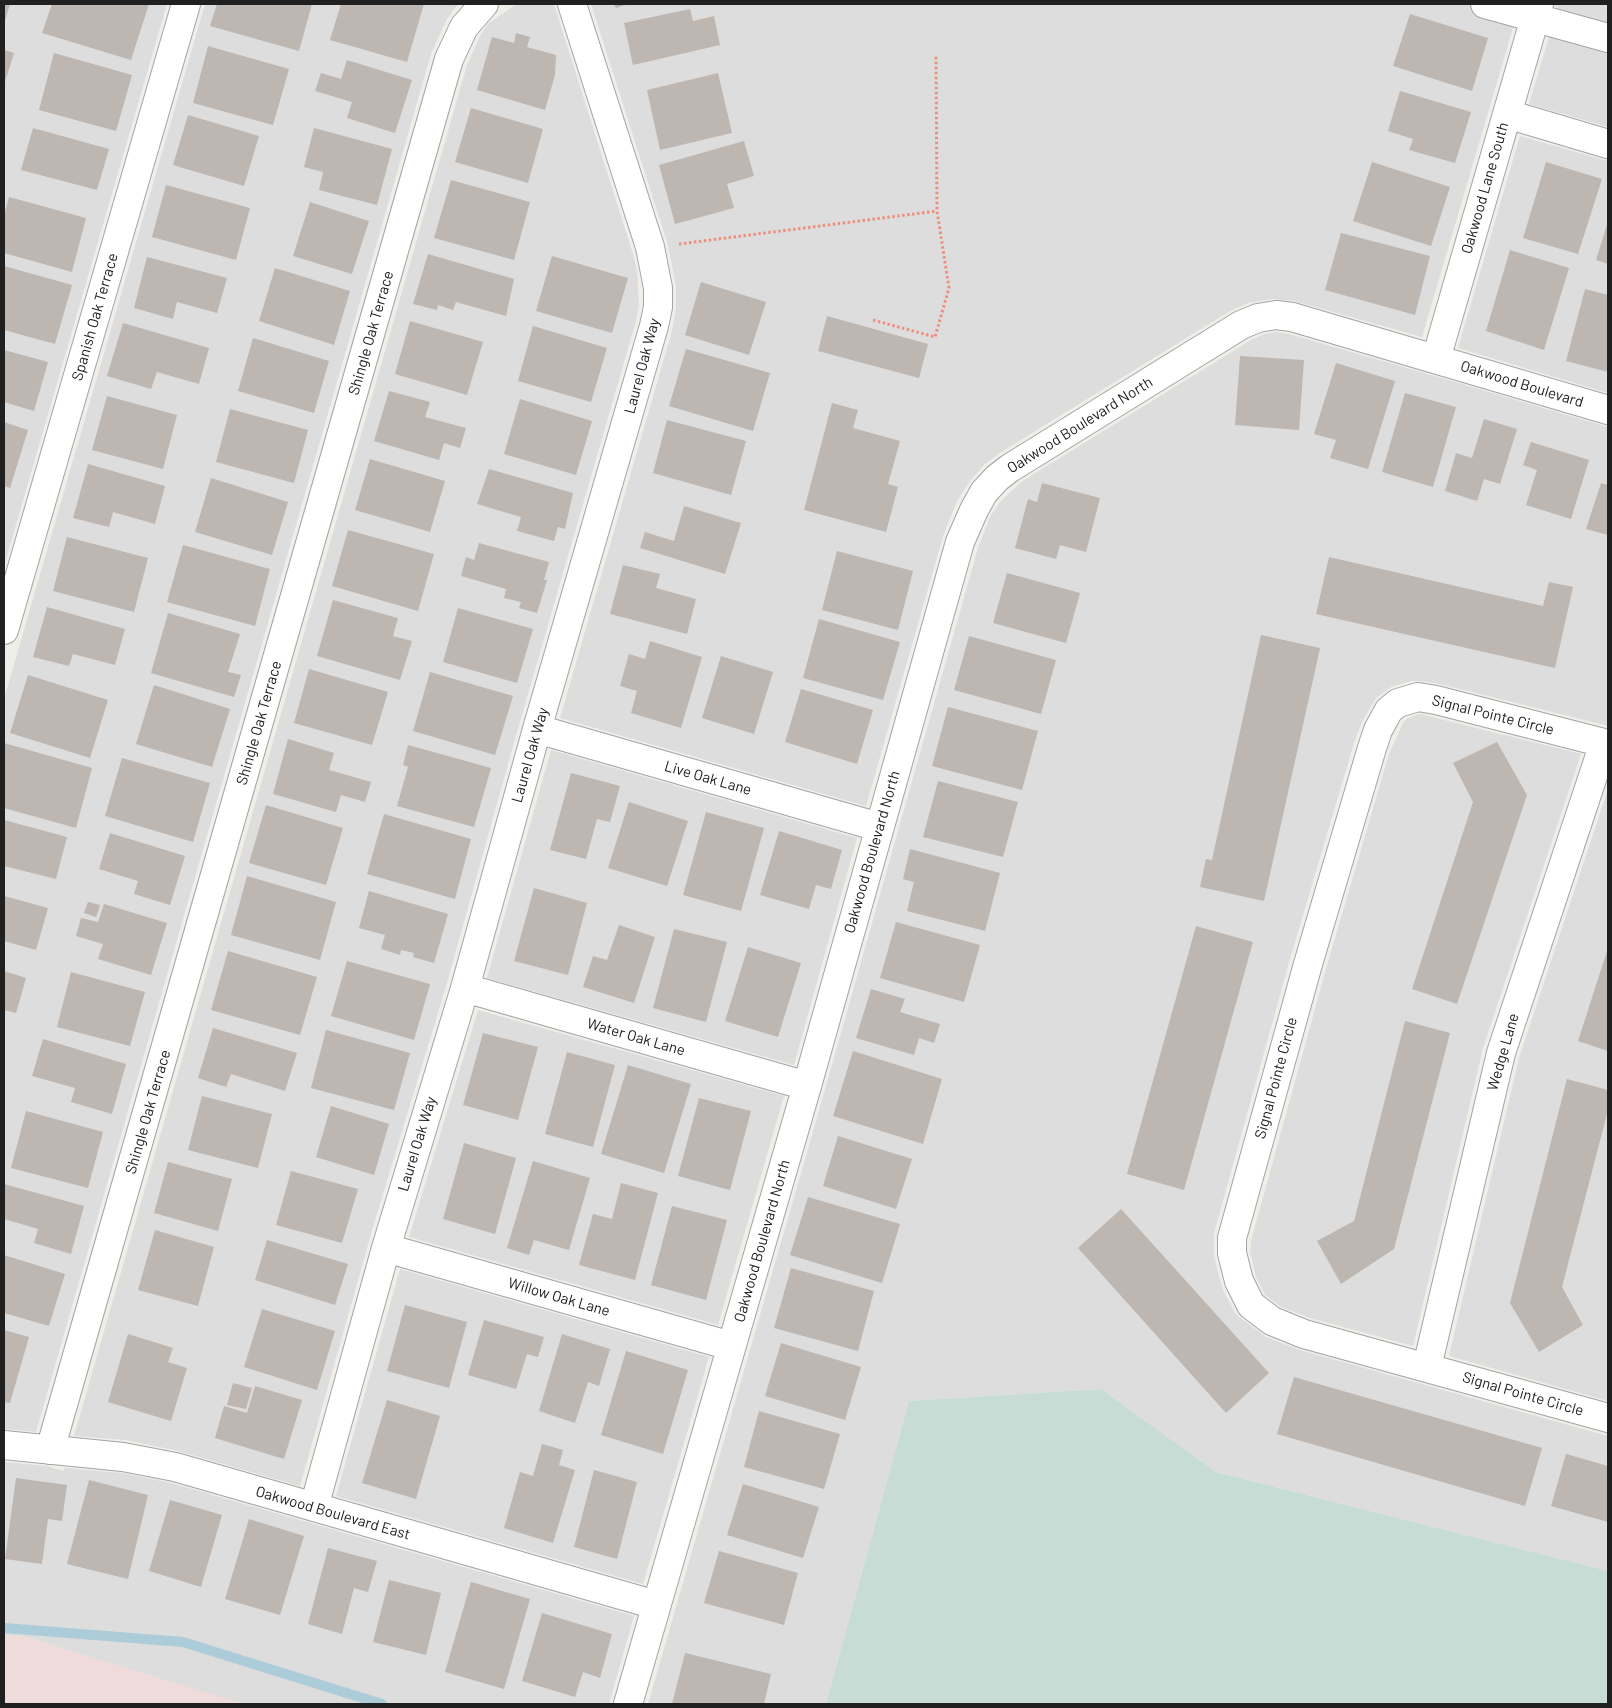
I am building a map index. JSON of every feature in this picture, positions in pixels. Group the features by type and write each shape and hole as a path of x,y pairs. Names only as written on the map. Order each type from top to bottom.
{"street":[{"name":"Spanish Oak Terrace","path":"4,630 186,4"},
{"name":"Shingle Oak Terrace","path":"50,1450 449,59 464,26 484,4"},
{"name":"Laurel Oak Way","path":"314,1507 386,1248 464,988 658,307 658,288 650,247 572,4"},
{"path":"1485,4 1537,11 1608,38"},
{"name":"Oakwood Lane South","path":"1436,359 1537,11"},
{"path":"1507,114 1608,144"},
{"name":"Oakwood Boulevard North","path":"628,1704 807,1086 960,542 984,492 1010,468 1241,325 1258,318 1276,315 1292,318 1436,359"},
{"name":"Oakwood Boulevard","path":"1436,359 1608,410"},
{"name":"Signal Pointe Circle","path":"1606,743 1418,697 1398,703 1389,710 1372,748 1308,964 1232,1238 1232,1253 1238,1282 1251,1305 1272,1321 1304,1334 1608,1418"},
{"name":"Live Oak Lane","path":"537,729 879,827"},
{"name":"Wedge Lane","path":"1427,1367 1501,1053 1606,743"},
{"name":"Water Oak Lane","path":"464,988 807,1086"},
{"name":"Willow Oak Lane","path":"386,1248 731,1346"},
{"name":"Oakwood Boulevard East","path":"4,1446 147,1461 207,1476 656,1606"}],"path":[{"path":"873,320 935,337 949,288 937,211 936,56"},
{"path":"650,247 937,211"}],"shaded area":[{"path":"4,4 167,4 4,566"},
{"path":"205,4 458,4 447,19 431,54 36,1432 4,1429 4,699"},
{"path":"516,4 554,4 632,251 637,270 639,305 447,983 373,1227 300,1486 178,1451 126,1440 74,1436 467,65 480,36 488,24"},
{"path":"591,4 1520,4 1422,337 1294,301 1273,299 1248,303 1230,311 998,454 984,465 970,481 957,501 943,536 866,806 560,718 672,331 676,308 676,287 668,245"},
{"path":"1547,4 1608,4 1608,127 1529,104 1558,7"},
{"path":"1520,136 1608,161 1608,393 1458,348"},
{"path":"1277,332 1608,427 1608,726 1440,684 1420,681 1411,681 1391,687 1376,698 1362,722 1354,743 1290,959 1214,1233 1214,1256 1222,1288 1239,1317 1266,1337 1300,1350 1608,1436 1608,1571 1216,1472 1101,1389 909,1401 826,1704 648,1704 820,1107 978,548 990,517 1000,502 1021,482 1251,340 1264,334"},
{"path":"1420,714 1581,754 1483,1048 1413,1346 1310,1318 1281,1307 1265,1295 1256,1277 1250,1252 1251,1241 1326,969 1389,754 1404,721"},
{"path":"551,750 857,838 794,1065 487,978"},
{"path":"1608,789 1608,1401 1449,1356 1519,1058"},
{"path":"478,1010 784,1096 718,1325 409,1237"},
{"path":"400,1269 709,1357 643,1584 336,1496"},
{"path":"1101,1389 1216,1472 1608,1571 1608,1704 826,1704 909,1401"},
{"path":"4,1462 47,1466 63,1471 65,1468 122,1473 171,1483 634,1616 609,1704 242,1704 25,1637 4,1635"},
{"path":"4,1635 25,1637 242,1704 4,1704"}],"building":[{"path":"4,4 10,4 4,24"},
{"path":"52,4 149,4 131,60 42,33"},
{"path":"217,4 312,4 299,51 210,26"},
{"path":"341,4 424,4 407,62 330,40"},
{"path":"614,4 628,4 616,8"},
{"path":"690,9 693,21 714,16 720,45 633,65 624,23"},
{"path":"1410,14 1488,38 1472,91 1393,66"},
{"path":"516,33 530,37 527,47 556,55 555,75 545,110 477,90 492,37 514,43"},
{"path":"208,46 289,69 273,125 193,103"},
{"path":"4,50 14,53 4,85"},
{"path":"54,53 132,75 116,131 39,110"},
{"path":"347,60 412,80 395,133 347,118 352,102 315,91 321,73 341,79"},
{"path":"718,73 732,133 660,150 647,90"},
{"path":"1400,91 1471,112 1455,163 1409,150 1413,139 1388,131"},
{"path":"471,108 543,129 528,183 455,162"},
{"path":"188,115 259,136 244,186 173,165"},
{"path":"33,128 109,149 97,190 21,170"},
{"path":"314,128 392,149 377,205 319,190 323,172 304,167"},
{"path":"744,141 754,176 727,184 734,208 675,224 659,165"},
{"path":"1372,162 1450,187 1431,246 1353,221"},
{"path":"1546,162 1602,179 1578,254 1523,238"},
{"path":"451,180 530,202 514,260 434,238"},
{"path":"166,185 250,208 236,260 152,237"},
{"path":"9,197 86,218 72,272 4,253 4,216"},
{"path":"310,202 369,221 352,274 293,256"},
{"path":"1608,221 1608,264 1596,260"},
{"path":"1341,233 1430,256 1415,315 1325,290"},
{"path":"1510,250 1569,268 1544,350 1486,331"},
{"path":"428,254 514,279 506,316 456,302 453,310 438,305 437,310 413,304"},
{"path":"552,256 628,278 612,333 536,311"},
{"path":"147,257 227,278 217,313 177,302 173,319 134,308"},
{"path":"4,266 72,285 55,344 4,330"},
{"path":"275,268 350,291 334,345 259,321"},
{"path":"701,282 766,302 749,355 685,335"},
{"path":"1585,289 1608,295 1608,372 1566,361"},
{"path":"827,316 928,344 919,378 818,351"},
{"path":"410,321 483,342 467,395 395,374"},
{"path":"123,323 209,348 199,384 157,372 151,389 107,376"},
{"path":"533,326 607,348 591,402 518,381"},
{"path":"253,338 329,361 314,413 238,391"},
{"path":"686,349 770,373 753,431 669,406"},
{"path":"4,350 48,362 34,411 4,402"},
{"path":"1240,356 1304,360 1299,430 1235,425"},
{"path":"1336,363 1395,381 1368,469 1330,458 1336,440 1314,434"},
{"path":"389,391 430,402 425,417 466,428 460,448 444,443 439,460 374,441"},
{"path":"1405,393 1456,407 1433,487 1382,472"},
{"path":"107,396 177,415 163,469 92,450"},
{"path":"520,399 592,421 576,475 504,454"},
{"path":"832,403 858,410 853,428 900,441 888,484 898,487 886,532 804,510"},
{"path":"230,409 308,430 294,483 216,462"},
{"path":"1484,419 1517,429 1500,484 1484,479 1477,501 1445,491 1456,453 1472,458"},
{"path":"667,420 746,441 731,495 653,473"},
{"path":"4,422 28,430 10,488 4,486"},
{"path":"1531,442 1589,460 1571,519 1526,505 1537,470 1523,465"},
{"path":"370,459 445,481 430,532 355,510"},
{"path":"88,464 165,486 155,524 113,512 109,527 73,518"},
{"path":"489,469 573,493 565,529 558,527 554,541 517,531 521,517 477,504"},
{"path":"211,478 288,502 272,555 195,532"},
{"path":"1042,483 1100,498 1086,552 1060,545 1056,559 1015,548 1028,499 1037,502"},
{"path":"1601,483 1608,485 1608,535 1586,529"},
{"path":"684,506 741,523 725,574 640,548 645,532 674,541"},
{"path":"348,530 434,554 418,611 332,586"},
{"path":"67,537 148,558 134,612 53,591"},
{"path":"479,543 549,562 544,580 547,580 537,613 519,608 521,602 504,598 506,589 461,576 466,557 474,560"},
{"path":"183,545 270,569 255,626 167,602"},
{"path":"837,551 913,571 898,630 822,610"},
{"path":"1329,557 1543,606 1549,582 1573,587 1555,668 1316,614"},
{"path":"623,565 660,574 656,588 696,599 687,634 610,614"},
{"path":"1007,573 1080,593 1066,643 993,623"},
{"path":"333,600 398,618 393,636 412,641 400,680 317,656"},
{"path":"47,607 125,629 115,665 73,654 69,666 33,657"},
{"path":"458,608 533,629 517,683 443,662"},
{"path":"168,613 240,634 228,672 241,675 234,697 151,673"},
{"path":"819,619 900,642 883,700 803,678"},
{"path":"1261,635 1320,648 1264,901 1200,887 1206,859 1212,860"},
{"path":"969,636 1056,660 1041,714 954,690"},
{"path":"650,641 702,657 681,728 631,713 637,691 620,686 629,654 645,659"},
{"path":"721,656 773,672 754,734 702,718"},
{"path":"309,669 388,692 372,745 294,723"},
{"path":"430,672 513,696 495,755 413,731"},
{"path":"28,675 108,700 90,758 10,733"},
{"path":"154,685 230,709 212,767 136,744"},
{"path":"801,689 873,710 857,764 785,742"},
{"path":"948,707 1038,731 1022,790 932,766"},
{"path":"288,739 334,753 329,770 371,782 365,802 341,795 336,812 273,794"},
{"path":"1497,742 1527,795 1457,1004 1412,989 1473,802 1453,763"},
{"path":"4,743 92,768 76,828 4,808"},
{"path":"408,745 491,768 474,827 397,806 408,767 403,765"},
{"path":"122,758 210,783 193,842 105,816"},
{"path":"571,773 620,786 610,822 597,819 586,859 550,850"},
{"path":"938,781 1018,802 1003,857 923,837"},
{"path":"629,802 688,821 667,886 608,868"},
{"path":"266,805 343,828 326,885 249,863"},
{"path":"706,812 764,828 741,911 683,895"},
{"path":"384,814 471,839 455,899 367,874"},
{"path":"4,820 67,837 56,879 4,866"},
{"path":"779,831 842,850 831,889 816,885 809,909 760,895"},
{"path":"110,833 185,856 170,905 134,894 138,881 99,869"},
{"path":"910,849 1000,873 985,931 907,911 914,882 903,879"},
{"path":"247,876 336,902 320,960 231,935"},
{"path":"534,888 587,903 568,975 514,961"},
{"path":"369,891 448,914 434,963 413,957 414,953 401,950 400,955 381,949 385,935 359,928"},
{"path":"4,896 48,908 36,950 4,941"},
{"path":"88,902 100,905 96,917 84,913"},
{"path":"104,904 167,923 151,975 98,959 103,944 76,936 81,918 98,922"},
{"path":"896,922 980,945 964,1002 880,978"},
{"path":"619,925 655,937 634,1003 583,987 593,956 607,960"},
{"path":"1196,926 1253,942 1184,1190 1127,1174"},
{"path":"674,929 727,942 706,1022 653,1008"},
{"path":"748,947 801,963 778,1037 725,1021"},
{"path":"1608,948 1608,1051 1578,1041"},
{"path":"228,951 317,977 300,1035 211,1010"},
{"path":"347,961 430,984 414,1040 331,1016"},
{"path":"4,971 26,978 16,1013 4,1010"},
{"path":"71,972 145,992 130,1046 57,1027"},
{"path":"871,989 905,999 900,1012 940,1024 934,1043 919,1038 914,1055 856,1038"},
{"path":"1405,1021 1450,1033 1394,1249 1341,1284 1317,1241 1354,1221"},
{"path":"213,1028 297,1053 285,1091 231,1074 226,1087 198,1078"},
{"path":"326,1030 410,1053 394,1110 311,1088"},
{"path":"483,1033 538,1047 518,1120 463,1105"},
{"path":"43,1039 126,1064 112,1114 71,1102 75,1088 32,1076"},
{"path":"853,1051 942,1079 923,1144 833,1116"},
{"path":"567,1052 615,1065 593,1147 545,1134"},
{"path":"628,1065 691,1084 664,1173 601,1154"},
{"path":"1567,1079 1608,1090 1608,1110 1562,1287 1583,1325 1539,1352 1510,1303"},
{"path":"202,1096 272,1114 258,1168 188,1150"},
{"path":"699,1098 751,1111 730,1190 678,1176"},
{"path":"331,1106 389,1124 374,1175 316,1157"},
{"path":"26,1111 103,1132 88,1188 11,1168"},
{"path":"838,1136 912,1159 896,1209 823,1186"},
{"path":"464,1143 516,1158 495,1234 443,1219"},
{"path":"533,1161 590,1178 569,1250 534,1240 529,1255 507,1248"},
{"path":"168,1162 232,1179 218,1231 154,1213"},
{"path":"291,1171 358,1189 342,1243 276,1225"},
{"path":"621,1183 658,1193 635,1280 579,1265 593,1214 612,1219"},
{"path":"4,1184 84,1206 71,1254 34,1243 38,1229 4,1219"},
{"path":"808,1197 900,1224 882,1283 790,1255"},
{"path":"672,1206 727,1220 706,1300 651,1285"},
{"path":"1121,1209 1269,1373 1226,1413 1078,1248"},
{"path":"155,1230 214,1247 198,1306 138,1290"},
{"path":"267,1240 348,1264 335,1305 255,1280"},
{"path":"4,1255 65,1274 49,1326 4,1313"},
{"path":"791,1268 874,1291 858,1351 774,1328"},
{"path":"405,1305 467,1322 449,1388 387,1371"},
{"path":"262,1309 335,1331 317,1390 244,1367"},
{"path":"484,1320 544,1337 538,1357 527,1354 516,1389 468,1375"},
{"path":"4,1330 29,1337 10,1403 4,1402"},
{"path":"128,1334 173,1348 168,1362 187,1368 171,1421 108,1402"},
{"path":"562,1334 610,1349 599,1386 588,1382 575,1423 539,1411"},
{"path":"781,1343 861,1367 845,1420 765,1396"},
{"path":"626,1351 688,1370 663,1454 601,1435"},
{"path":"1294,1377 1542,1448 1525,1506 1277,1434"},
{"path":"233,1383 252,1388 246,1409 227,1405"},
{"path":"255,1386 302,1400 284,1459 215,1438 224,1406 247,1413"},
{"path":"387,1400 440,1416 416,1499 362,1483"},
{"path":"759,1411 840,1434 824,1489 744,1467"},
{"path":"542,1444 563,1450 559,1465 575,1470 553,1543 504,1528 520,1472 533,1476"},
{"path":"1566,1454 1608,1466 1608,1522 1551,1506"},
{"path":"594,1470 637,1482 617,1559 574,1547"},
{"path":"16,1478 67,1485 62,1521 48,1519 42,1564 5,1559"},
{"path":"89,1480 148,1495 128,1579 67,1564"},
{"path":"743,1484 819,1507 803,1558 727,1535"},
{"path":"170,1500 222,1515 201,1587 149,1571"},
{"path":"249,1519 304,1536 280,1615 225,1599"},
{"path":"328,1548 377,1561 368,1592 354,1588 342,1634 308,1624"},
{"path":"719,1551 798,1573 784,1625 704,1603"},
{"path":"389,1580 441,1593 426,1655 373,1642"},
{"path":"471,1582 530,1599 504,1689 445,1672"},
{"path":"542,1613 612,1634 600,1678 583,1672 575,1697 522,1681"},
{"path":"685,1653 771,1674 764,1704 672,1704"}],"waterway":[{"path":"4,1628 183,1642 382,1704"}]}
